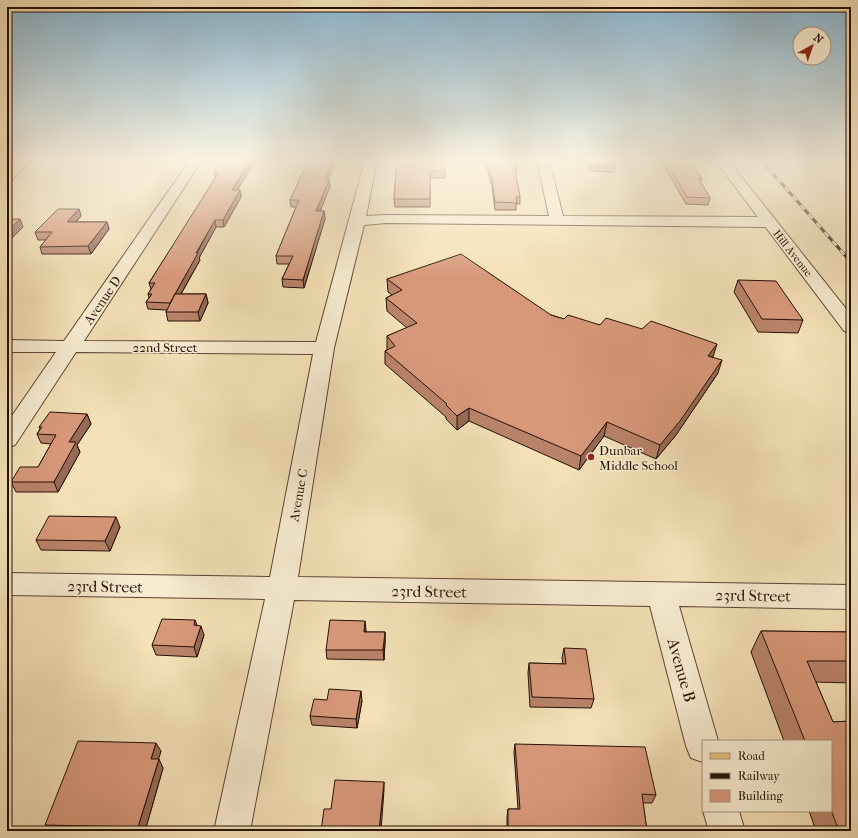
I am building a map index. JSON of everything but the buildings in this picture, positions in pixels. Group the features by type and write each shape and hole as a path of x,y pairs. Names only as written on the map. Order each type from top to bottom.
{"street":[{"name":"Avenue D","path":"7,440 170,199"},
{"name":"Avenue C","path":"232,831 282,588 324,348 358,221 362,199"},
{"path":"552,199 557,220"},
{"name":"Hill Avenue","path":"751,199 851,327"},
{"path":"358,221 386,218 769,222"},
{"name":"22nd Street","path":"7,346 324,348"},
{"name":"23rd Street","path":"7,584 851,597"},
{"name":"Avenue B","path":"661,594 702,742"},
{"path":"721,812 727,831"}],"railway":[{"path":"796,199 851,262"}],"place":[{"name":"Dunbar Middle School","path":"591,457"}]}
